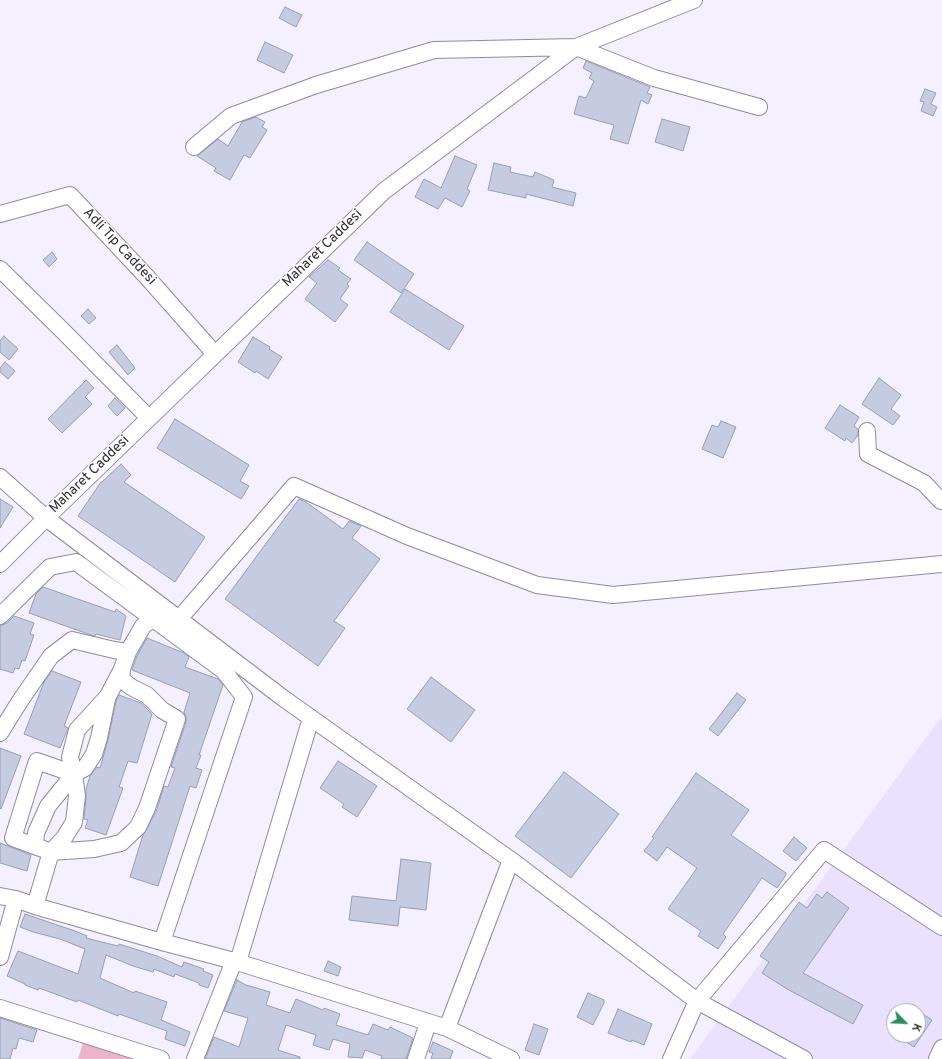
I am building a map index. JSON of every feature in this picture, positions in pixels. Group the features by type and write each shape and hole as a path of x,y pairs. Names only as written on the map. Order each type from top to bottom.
{"street":[{"name":"Maharet Caddesi","path":"0,564 384,191 576,47 667,5 694,0"},
{"path":"194,147 231,116 316,85 434,50 576,47 654,78 759,107"},
{"name":"Adli Tıp Caddesi","path":"0,214 70,195 146,276 215,354"},
{"path":"0,269 149,418"},
{"path":"867,431 868,454 924,483 941,501 942,500"},
{"path":"0,477 46,518 283,698 511,860 697,1001 804,1059"},
{"path":"179,619 294,486 407,536 537,585 613,595 942,564"},
{"path":"0,616 50,567 76,562 224,671 244,697 162,942"},
{"path":"35,906 51,852 64,838 74,822 77,796 70,757 77,730 108,696 122,669 128,652 143,626 153,619"},
{"path":"0,733 52,656 72,640 128,652"},
{"path":"74,774 37,761 13,838 51,852 94,849 121,843 138,827 147,808 177,719 162,710 147,695 131,687 121,679 122,669"},
{"path":"35,846 36,832 48,806 74,774 85,768 94,754 108,696"},
{"path":"195,1059 236,961 311,718"},
{"path":"671,1059 697,1001 824,850 942,927"},
{"path":"447,1028 511,860"},
{"path":"0,896 16,899 35,906 162,942 236,961 447,1028 511,1059"},
{"path":"0,957 16,899"},
{"path":"0,1008 161,1059"},
{"path":"416,1059 428,1023"},
{"path":"937,1059 942,1048"}],"shaded area":[{"path":"942,716 942,1059 690,1059"},
{"path":"83,1043 132,1059 78,1059"}],"building":[{"path":"285,7 302,15 296,27 279,18"},
{"path":"265,42 293,55 284,73 257,60"},
{"path":"586,61 650,87 647,93 652,95 648,104 641,100 628,144 610,139 614,125 574,114 579,96 586,98 594,81 589,78 592,73 583,68"},
{"path":"925,89 936,93 931,104 937,107 933,116 921,111 924,102 920,101"},
{"path":"256,117 265,122 262,127 267,130 250,158 244,155 230,180 214,171 216,168 197,156 218,139 228,146 242,122"},
{"path":"662,119 690,127 683,151 655,142"},
{"path":"455,156 477,165 467,189 470,191 462,207 445,198 438,209 415,197 424,179 441,188"},
{"path":"494,163 511,167 510,172 533,177 535,172 554,180 552,187 576,193 573,206 526,194 526,198 488,190"},
{"path":"367,242 414,274 401,293 354,260"},
{"path":"52,252 57,259 49,267 43,260"},
{"path":"328,260 340,268 338,270 351,279 347,284 349,286 340,299 348,305 335,322 305,299 317,283 309,277"},
{"path":"405,289 464,326 449,350 390,312"},
{"path":"88,309 96,318 89,324 81,316"},
{"path":"4,336 18,349 9,360 0,352 0,341"},
{"path":"253,337 270,347 269,349 282,357 268,379 238,362"},
{"path":"117,345 135,368 128,375 109,352"},
{"path":"5,362 15,371 8,379 0,372 0,368"},
{"path":"879,378 901,395 891,409 900,416 893,425 862,404"},
{"path":"86,380 94,388 85,397 92,404 62,433 48,419"},
{"path":"115,398 125,408 117,416 108,406"},
{"path":"840,405 859,417 854,426 858,429 858,435 852,443 846,438 845,441 825,428"},
{"path":"175,419 249,465 240,481 249,486 241,499 157,448"},
{"path":"721,421 736,427 723,458 702,449 712,425 718,427"},
{"path":"121,464 131,475 124,482 205,537 175,582 78,516 101,482"},
{"path":"0,499 13,507 0,528"},
{"path":"299,499 306,502 343,529 349,521 361,526 352,538 380,559 334,621 345,628 318,666 225,599"},
{"path":"43,587 115,612 116,609 126,616 120,640 96,634 95,636 91,635 29,613 36,594"},
{"path":"14,616 34,623 30,634 34,635 25,661 22,660 19,669 15,668 13,673 0,669 0,626 7,623"},
{"path":"147,638 184,653 189,657 185,667 218,679 223,685 199,755 201,755 196,768 202,770 196,788 190,786 158,886 130,877 143,835 156,812 164,786 168,787 175,768 171,767 186,722 184,712 190,693 132,670 137,656"},
{"path":"52,671 81,682 64,726 68,728 60,748 24,734 44,682"},
{"path":"431,677 475,710 451,742 407,709"},
{"path":"737,693 746,700 718,736 709,729"},
{"path":"119,695 141,703 152,714 137,763 128,761 119,787 123,788 106,835 85,828 88,820 84,819 86,789 90,776 97,767 100,768 108,740 116,701"},
{"path":"0,748 21,756 1,809 0,808"},
{"path":"338,761 377,786 357,817 342,807 344,804 320,788"},
{"path":"564,772 619,814 571,878 515,836"},
{"path":"696,773 749,810 731,835 786,873 777,888 762,878 723,934 726,937 718,949 698,936 701,931 668,909 697,868 667,847 657,861 644,851"},
{"path":"794,837 807,848 796,861 783,851"},
{"path":"0,843 31,855 27,871 0,863"},
{"path":"401,859 431,863 426,910 400,907 398,926 349,920 352,896 396,901"},
{"path":"827,892 849,908 803,973 863,1005 853,1024 787,989 762,973 769,962 760,956 799,902 807,908 817,894 822,898"},
{"path":"25,914 75,931 87,936 86,938 118,946 119,944 157,956 182,967 184,962 204,969 203,971 213,975 208,988 175,974 174,977 154,969 153,972 106,955 100,978 134,993 135,991 167,1002 161,1020 190,1032 185,1046 165,1039 167,1031 119,1014 118,1016 78,1000 77,1002 39,988 38,990 7,976 18,951 78,974 85,949 60,939 20,927"},
{"path":"328,961 341,967 338,976 324,971"},
{"path":"237,980 246,985 270,992 266,1005 290,1013 296,999 323,1010 324,1008 340,1014 336,1025 368,1035 373,1024 388,1030 390,1027 413,1038 406,1059 381,1059 382,1056 365,1050 362,1058 348,1057 350,1044 333,1039 329,1050 313,1045 316,1035 286,1025 278,1050 300,1057 300,1059 205,1059 214,1037 239,1047 248,1018 224,1011"},
{"path":"588,993 604,1000 604,1003 593,1025 577,1017"},
{"path":"618,1009 652,1024 644,1045 632,1040 631,1042 608,1033"},
{"path":"926,1016 932,1020 926,1029"},
{"path":"0,1018 37,1030 33,1042 19,1038 16,1049 13,1048 10,1059 0,1059"},
{"path":"534,1024 548,1029 539,1055 525,1050"},
{"path":"433,1042 453,1051 450,1059 431,1059 433,1053 429,1052"},
{"path":"908,1043 917,1043 914,1047"}]}
